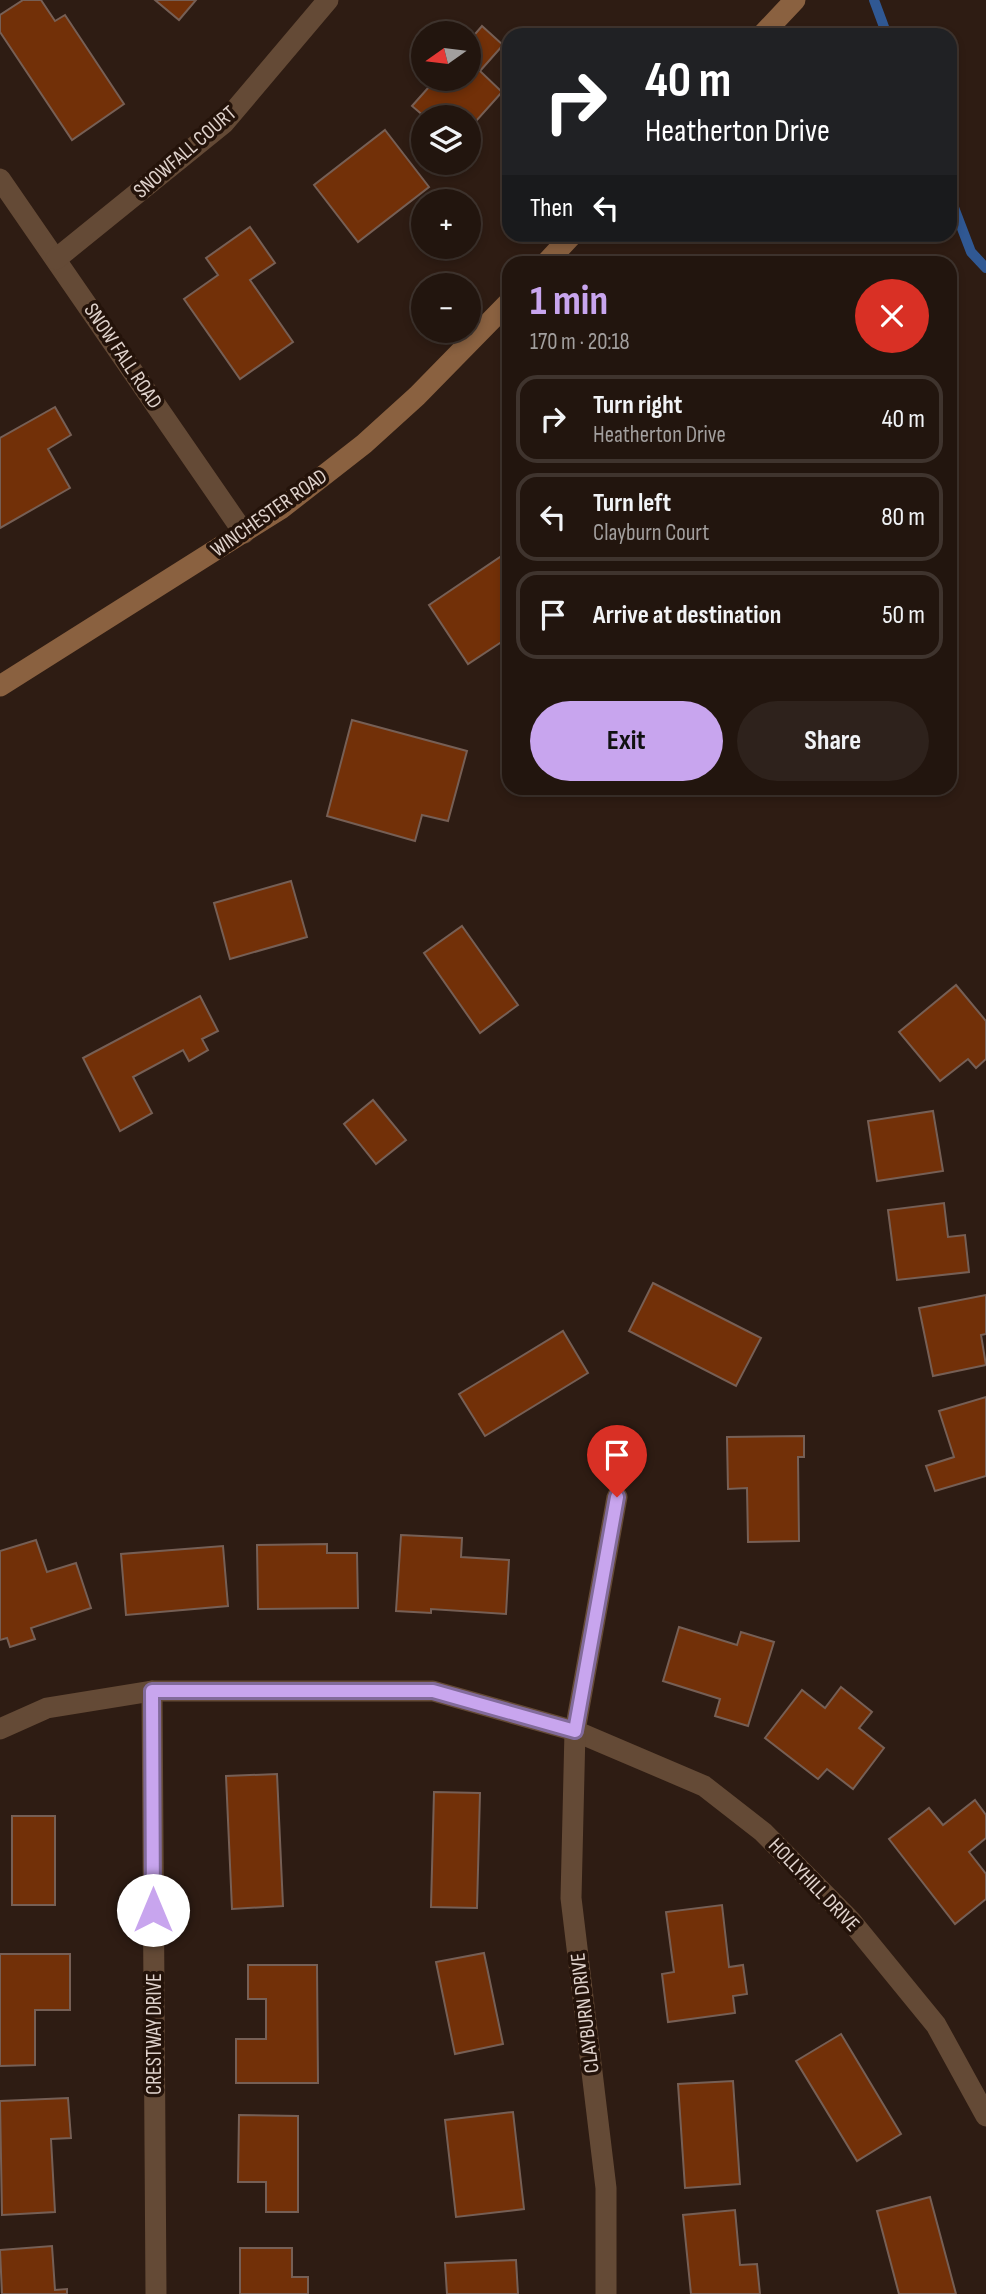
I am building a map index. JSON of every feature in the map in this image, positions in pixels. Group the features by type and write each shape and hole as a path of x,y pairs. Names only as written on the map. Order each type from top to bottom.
{"street":[{"name":"SNOWFALL COURT","path":"56,259 224,123 328,0"},
{"path":"769,28 795,0"},
{"name":"SNOW FALL ROAD","path":"0,179 244,533"},
{"path":"553,256 566,242"},
{"name":"WINCHESTER ROAD","path":"0,687 282,508 364,443 417,396 502,309"},
{"name":"CLAYBURN DRIVE","path":"606,2294 606,2188 571,1898 575,1731 617,1497"},
{"name":"HOLLYHILL DRIVE","path":"0,1729 47,1708 152,1691 433,1691 575,1731 704,1786 763,1832 851,1921 936,2025 986,2116"},
{"name":"CRESTWAY DRIVE","path":"152,1691 156,2294"}],"building":[{"path":"23,0 41,0 55,21 65,15 124,104 72,140 0,32 0,15"},
{"path":"155,0 196,0 179,20"},
{"path":"482,26 502,46 481,70"},
{"path":"481,72 502,92 481,116 481,105 413,105 425,91 481,91"},
{"path":"385,130 411,164 411,175 420,175 429,187 411,189 411,201 358,242 314,185"},
{"path":"250,227 275,263 250,280 293,342 240,379 184,299 218,275 206,258"},
{"path":"55,407 71,435 48,449 70,488 0,528 0,438"},
{"path":"502,556 502,642 468,664 429,605"},
{"path":"352,720 467,751 448,821 422,815 415,841 327,816"},
{"path":"291,881 307,937 230,959 214,903"},
{"path":"462,926 518,1005 480,1033 424,953"},
{"path":"956,985 986,1021 986,1059 976,1068 968,1059 940,1081 899,1032"},
{"path":"200,996 218,1031 202,1039 208,1050 189,1061 183,1050 133,1077 152,1113 120,1131 83,1058"},
{"path":"373,1100 406,1140 376,1164 344,1124"},
{"path":"933,1111 943,1171 877,1181 868,1121"},
{"path":"944,1203 948,1237 965,1235 969,1272 897,1280 888,1210"},
{"path":"653,1283 761,1338 736,1386 629,1331"},
{"path":"986,1295 986,1334 981,1335 986,1365 933,1376 919,1308"},
{"path":"563,1331 588,1373 485,1436 459,1394"},
{"path":"986,1397 986,1476 935,1491 926,1466 954,1457 939,1411"},
{"path":"804,1436 804,1457 798,1457 799,1541 748,1542 747,1488 728,1489 727,1437"},
{"path":"401,1535 462,1538 461,1557 509,1560 506,1614 431,1609 431,1613 396,1611"},
{"path":"36,1540 47,1572 76,1563 91,1608 31,1628 35,1639 10,1647 7,1638 0,1640 0,1551"},
{"path":"327,1544 327,1553 357,1553 358,1608 258,1609 257,1545"},
{"path":"223,1546 228,1606 126,1615 121,1554"},
{"path":"679,1627 737,1645 741,1632 774,1642 748,1726 715,1716 720,1699 663,1681"},
{"path":"841,1687 872,1712 859,1728 884,1748 853,1789 827,1769 818,1779 765,1738 802,1690 825,1708"},
{"path":"277,1774 283,1906 232,1909 226,1776"},
{"path":"434,1792 480,1793 477,1908 431,1907"},
{"path":"975,1800 986,1815 986,1838 969,1852 986,1874 986,1899 955,1924 889,1839 929,1808 943,1825"},
{"path":"12,1816 55,1816 55,1905 12,1905"},
{"path":"722,1905 729,1967 743,1965 747,1994 733,1996 735,2013 668,2022 662,1974 674,1972 666,1912"},
{"path":"484,1953 503,2044 455,2054 436,1962"},
{"path":"0,1954 70,1954 70,2010 35,2010 35,2065 0,2066"},
{"path":"248,1965 317,1965 318,2083 236,2083 236,2039 266,2039 266,1999 248,1999"},
{"path":"841,2034 901,2134 857,2161 796,2061"},
{"path":"733,2081 740,2184 685,2188 678,2084"},
{"path":"68,2098 71,2138 51,2139 55,2212 2,2215 0,2101"},
{"path":"513,2112 524,2209 456,2217 445,2120"},
{"path":"239,2115 298,2116 298,2212 266,2212 266,2182 238,2182"},
{"path":"930,2197 956,2294 899,2294 877,2211"},
{"path":"735,2210 740,2265 757,2264 760,2294 691,2294 683,2215"},
{"path":"52,2246 55,2290 67,2289 67,2294 2,2294 0,2250"},
{"path":"240,2248 292,2248 292,2277 308,2277 308,2294 240,2294"},
{"path":"516,2260 518,2294 447,2294 445,2263"}],"waterway":[{"path":"874,0 884,28"},
{"path":"957,215 971,252 986,268"}],"route":[{"path":"153,1910 152,1691 433,1691 575,1731 617,1497"}]}
